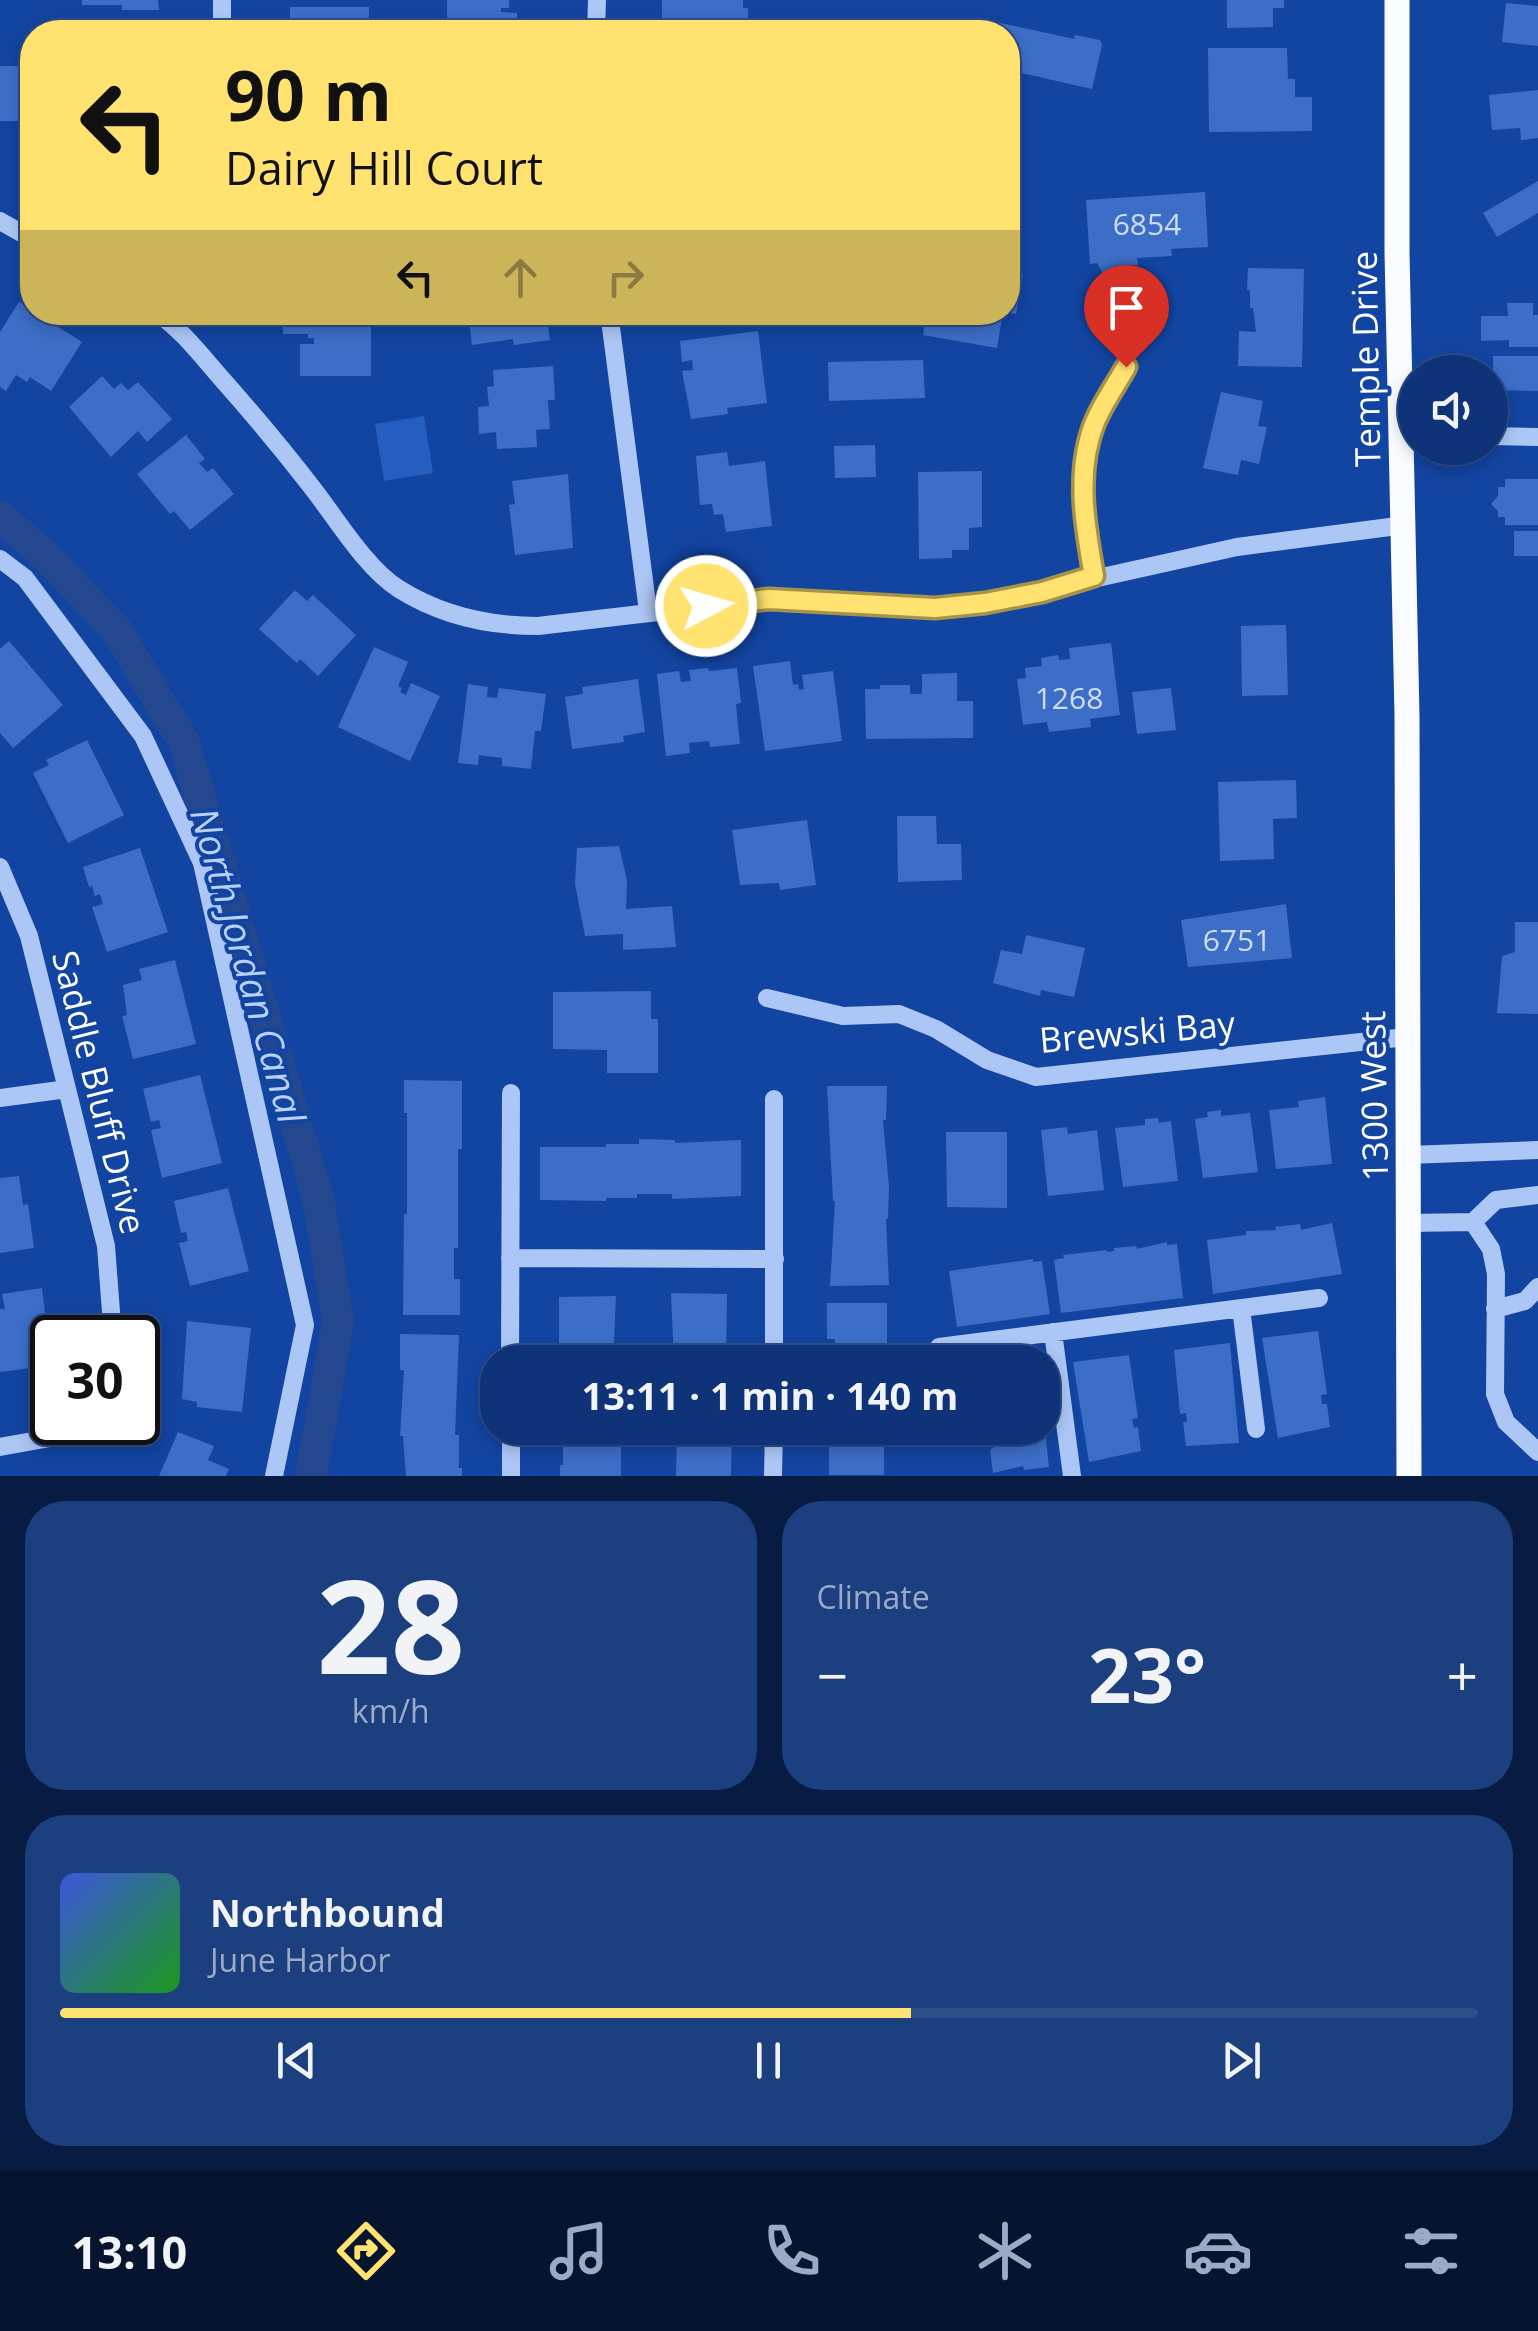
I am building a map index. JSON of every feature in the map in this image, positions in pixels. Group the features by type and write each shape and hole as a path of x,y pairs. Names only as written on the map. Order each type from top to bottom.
{"main road":[{"name":"Temple Drive","path":"1397,0 1406,355"},
{"name":"Temple Drive","path":"1406,716 1407,465"},
{"name":"1300 West","path":"1406,716 1409,1476"}],"street":[{"path":"184,325 360,550 395,587 446,612 501,626 538,626 769,599 935,608 985,603 1237,547 1405,525"},
{"path":"611,325 648,611"},
{"path":"1094,576 1084,517 1088,449 1095,422 1126,367"},
{"path":"1508,436 1538,437"},
{"path":"0,559 24,578 143,736 202,862 305,1326 274,1476"},
{"name":"Saddle Bluff Drive","path":"0,867 29,936 106,1246 111,1315"},
{"name":"Brewski Bay","path":"767,998 844,1016 899,1014 987,1060 1036,1077 1406,1038"},
{"path":"0,1098 67,1090"},
{"path":"510,1345 511,1094"},
{"path":"774,1099 774,1345"},
{"path":"1408,1156 1538,1150"},
{"path":"1409,1223 1474,1222 1496,1200 1538,1195"},
{"path":"1474,1222 1491,1249 1496,1274 1494,1394 1506,1422 1538,1452"},
{"path":"510,1258 775,1259"},
{"path":"1495,1309 1524,1301 1538,1287"},
{"path":"947,1345 1319,1298"},
{"path":"1241,1308 1256,1429"},
{"path":"1053,1332 1072,1476"},
{"path":"0,1447 30,1440"},
{"path":"510,1445 511,1476"},
{"path":"773,1476 774,1445"}],"shaded area":[{"path":"424,416 433,473 384,481 375,424"}],"building":[{"path":"82,0 158,0 159,10 82,5"},
{"path":"447,0 509,0 509,8 501,8 501,12 517,13 517,20 447,20"},
{"path":"662,0 743,0 743,8 748,8 748,20 662,20"},
{"path":"1227,0 1284,0 1284,8 1273,8 1273,27 1227,28"},
{"path":"1506,3 1538,6 1538,46 1502,42"},
{"path":"290,7 369,7 369,20 290,20"},
{"path":"1020,27 1074,39 1075,35 1100,40 1092,89 1020,73"},
{"path":"1208,48 1287,48 1288,79 1295,79 1295,97 1312,97 1312,131 1209,132"},
{"path":"0,66 20,66 20,121 0,121"},
{"path":"1538,90 1538,138 1521,140 1520,128 1492,130 1489,95"},
{"path":"1538,181 1538,213 1497,237 1483,213"},
{"path":"1205,192 1208,247 1171,249 1172,256 1137,258 1138,265 1115,266 1111,272 1102,272 1097,263 1090,264 1086,200"},
{"path":"1248,268 1304,269 1302,367 1238,366 1239,331 1256,332 1247,290"},
{"path":"19,302 20,325 55,325 82,342 51,391 30,377 27,382 16,375 6,391 0,387 0,332"},
{"path":"1507,303 1533,303 1533,315 1538,315 1538,347 1509,347 1509,340 1481,341 1481,316 1508,316"},
{"path":"283,325 371,325 371,376 300,376 300,344 314,344 314,338 308,338 308,334 283,334"},
{"path":"470,325 548,325 550,340 514,345 513,339 472,345"},
{"path":"925,325 1001,325 997,348 923,335"},
{"path":"758,331 767,403 727,408 728,414 691,419 682,371 693,370 692,360 682,362 680,341"},
{"path":"1508,356 1538,356 1538,391 1508,390"},
{"path":"923,360 925,398 829,401 828,362"},
{"path":"553,366 555,400 548,400 550,429 536,430 537,447 497,449 496,432 479,434 478,407 489,406 487,387 494,386 493,370"},
{"path":"102,376 114,389 121,383 128,390 138,382 172,419 147,442 138,431 111,457 69,407"},
{"path":"1221,392 1263,401 1258,426 1267,427 1259,464 1241,460 1238,475 1203,468"},
{"path":"186,435 205,459 199,463 207,472 213,468 234,494 190,530 174,511 170,514 137,474"},
{"path":"875,445 876,477 835,478 834,446"},
{"path":"727,452 729,466 765,461 772,526 726,532 723,514 714,515 712,504 700,505 696,456"},
{"path":"982,471 982,527 969,528 969,550 952,550 952,558 919,559 918,472"},
{"path":"568,474 573,548 515,555 509,505 515,504 512,481"},
{"path":"1505,479 1538,479 1538,525 1505,525 1505,517 1498,517 1491,504 1498,496 1498,487 1505,487"},
{"path":"1514,531 1538,531 1538,556 1514,556"},
{"path":"295,590 307,601 313,595 356,635 318,676 259,629"},
{"path":"1286,625 1288,695 1242,696 1241,626"},
{"path":"9,641 63,705 13,748 0,733 0,649"},
{"path":"1111,643 1120,715 1090,719 1091,727 1049,732 1047,722 1023,725 1017,679 1026,678 1025,668 1042,666 1041,658 1058,655 1059,660 1070,659 1069,648"},
{"path":"374,647 408,662 398,686 402,688 400,692 406,695 411,683 440,696 410,761 338,727"},
{"path":"790,661 793,685 798,684 799,690 804,689 802,675 833,671 842,741 765,751 753,666"},
{"path":"737,668 740,744 710,747 709,741 689,743 690,753 666,756 657,674 679,671 681,682 691,681 689,670"},
{"path":"957,673 957,701 973,701 973,738 866,739 865,689 910,685 910,694 922,694 922,674"},
{"path":"638,679 645,732 623,736 624,742 572,749 565,697 583,694 582,687"},
{"path":"468,684 488,687 487,697 497,698 499,688 546,694 541,731 535,731 531,769 502,766 502,758 479,755 478,765 458,763"},
{"path":"1171,688 1176,730 1137,734 1132,692"},
{"path":"87,740 124,815 68,843 33,773 49,765 46,760"},
{"path":"1296,780 1297,818 1273,819 1274,859 1220,861 1218,782"},
{"path":"897,816 936,816 937,844 961,844 962,880 898,882"},
{"path":"807,820 816,885 780,890 779,883 740,885 732,830"},
{"path":"619,846 627,880 626,909 672,906 676,947 623,950 623,934 585,936 575,884 577,848"},
{"path":"140,848 168,932 107,952 92,907 103,904 100,894 95,896 92,886 89,887 83,867"},
{"path":"1286,904 1292,958 1188,967 1181,920"},
{"path":"1515,922 1538,922 1538,1014 1497,1013 1502,956 1515,952"},
{"path":"1026,935 1085,948 1074,997 1041,990 1040,996 993,983 1001,950 1022,954"},
{"path":"175,960 196,1044 133,1059 122,1016 127,1015 123,985 142,980 139,969"},
{"path":"651,991 651,1019 658,1019 658,1073 607,1073 607,1050 553,1049 553,992"},
{"path":"200,1075 222,1163 162,1178 151,1130 161,1128 159,1120 151,1122 143,1089"},
{"path":"404,1080 462,1081 458,1248 454,1248 454,1279 460,1279 460,1315 403,1315 407,1214"},
{"path":"827,1086 887,1086 883,1120 889,1187 889,1285 830,1286 835,1201"},
{"path":"1325,1097 1332,1164 1276,1169 1269,1110 1299,1107 1298,1101"},
{"path":"1221,1110 1221,1116 1250,1113 1258,1172 1203,1178 1195,1119"},
{"path":"1158,1118 1159,1123 1171,1121 1178,1181 1123,1187 1115,1128 1145,1125 1145,1119"},
{"path":"1067,1127 1068,1134 1097,1130 1104,1190 1048,1196 1041,1130"},
{"path":"946,1132 1007,1132 1007,1208 947,1207"},
{"path":"639,1139 675,1143 741,1140 741,1196 672,1199 672,1194 637,1194 637,1198 606,1201 540,1200 540,1147 606,1147 639,1144"},
{"path":"19,1176 23,1205 28,1204 34,1248 0,1253 0,1178"},
{"path":"228,1188 249,1271 190,1286 179,1243 188,1241 186,1232 181,1233 174,1201"},
{"path":"1332,1223 1342,1274 1213,1294 1207,1240 1246,1235 1246,1231 1276,1230 1275,1227 1300,1224 1301,1230"},
{"path":"1167,1242 1177,1244 1183,1298 1061,1313 1054,1260 1064,1258 1063,1255 1136,1246 1137,1249"},
{"path":"1042,1261 1050,1314 957,1327 949,1271"},
{"path":"42,1288 45,1315 30,1315 30,1368 0,1372 0,1309 5,1309 2,1294"},
{"path":"671,1293 727,1294 726,1345 673,1345"},
{"path":"616,1296 614,1345 559,1345 559,1297"},
{"path":"827,1303 887,1303 887,1345 835,1345 835,1339 827,1339"},
{"path":"187,1321 251,1328 242,1412 197,1407 197,1402 182,1399"},
{"path":"1318,1331 1327,1394 1321,1395 1322,1404 1327,1404 1330,1427 1278,1438 1262,1338"},
{"path":"400,1334 459,1335 455,1435 459,1435 462,1476 406,1476 400,1436 404,1370 400,1370"},
{"path":"1230,1343 1239,1443 1186,1446 1186,1413 1180,1414 1174,1350"},
{"path":"1129,1355 1138,1418 1132,1419 1134,1428 1138,1427 1141,1451 1089,1462 1073,1362"},
{"path":"178,1432 214,1446 208,1460 229,1469 226,1476 159,1476"},
{"path":"563,1445 621,1445 621,1476 560,1476"},
{"path":"677,1445 732,1445 731,1476 676,1476"},
{"path":"829,1445 884,1445 884,1475 829,1475"},
{"path":"997,1445 1047,1445 1049,1467 1024,1470 1023,1466 993,1473 990,1450"}],"waterway":[{"name":"North Jordan Canal","path":"0,517 45,555 117,631 184,742 319,1202 338,1323 311,1476"}],"route":[{"path":"706,606 769,599 935,608 1042,592 1094,576 1084,517 1088,449 1095,422 1126,367"}]}
